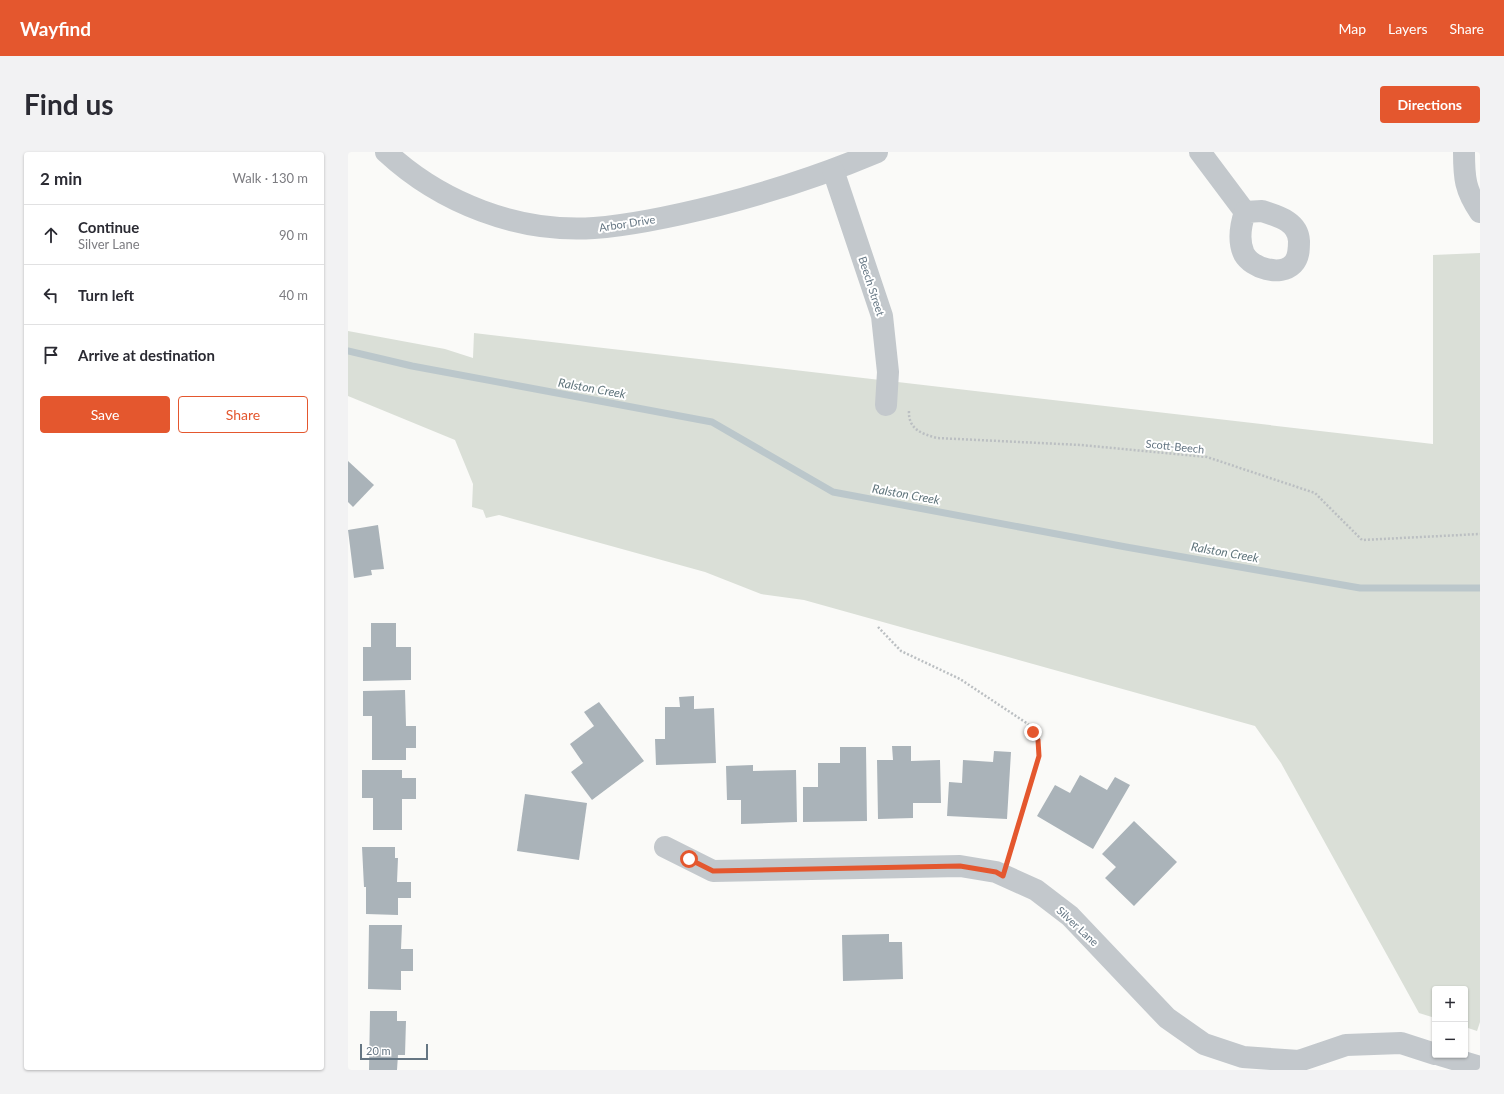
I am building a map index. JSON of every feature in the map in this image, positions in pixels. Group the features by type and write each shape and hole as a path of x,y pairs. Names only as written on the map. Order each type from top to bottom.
{"street":[{"name":"Arbor Drive","path":"386,152 401,166 433,188 468,206 505,219 544,226 593,228 622,225 686,213 764,193 833,170 877,152"},
{"path":"1200,152 1245,212"},
{"path":"1464,152 1464,179 1470,197 1480,212"},
{"name":"Beech Street","path":"833,170 882,316 888,372 886,406"},
{"name":"Silver Lane","path":"665,847 713,871 960,866 996,872 1036,890 1070,916 1167,1018 1204,1044 1243,1057 1299,1061 1346,1045 1401,1043 1432,1053"},
{"path":"1450,1058 1480,1067"}],"path":[{"name":"Scott-Beech","path":"886,406 909,408 908,419 913,428 922,434 937,438 1081,444 1207,457 1315,493 1362,540 1480,534"},
{"path":"878,627 901,651 960,679 1028,724 1038,740 1039,756 1003,876"}],"shaded area":[{"path":"1480,253 1480,1022 1477,1031 1468,1028 1468,986 1432,986 1432,1017 1419,1013 1281,763 1255,726 804,600 761,594 705,572 499,515 486,518 483,510 472,507 473,484 455,440 348,396 348,331 445,349 473,358 474,333 1433,444 1433,255"}],"building":[{"path":"348,461 374,485 353,507 348,502"},
{"path":"378,525 384,569 371,570 372,575 354,578 348,530"},
{"path":"371,623 396,623 396,647 411,647 411,680 363,681 363,647 371,647"},
{"path":"405,690 406,726 416,726 416,748 406,748 406,760 372,760 372,716 363,716 363,691"},
{"path":"694,696 694,709 714,708 716,763 656,765 655,739 665,739 665,707 680,707 679,697"},
{"path":"599,702 644,761 592,800 571,772 583,763 570,744 594,726 584,712"},
{"path":"892,746 911,746 911,761 940,760 941,803 913,803 913,818 878,819 877,760 893,760"},
{"path":"840,747 866,747 867,821 803,822 803,787 818,787 818,763 840,763"},
{"path":"994,751 1011,752 1007,819 947,816 949,782 962,783 963,760 993,762"},
{"path":"753,765 753,771 796,770 797,822 741,824 741,800 727,800 726,766"},
{"path":"362,770 402,770 402,778 416,778 416,799 402,799 402,830 373,830 373,798 362,798"},
{"path":"1080,775 1107,790 1115,777 1130,785 1093,849 1037,816 1055,785 1070,793"},
{"path":"525,794 587,803 579,860 517,851"},
{"path":"1134,821 1177,862 1134,906 1105,878 1116,867 1102,854"},
{"path":"362,847 395,847 395,858 398,858 397,882 411,882 411,898 398,898 398,915 366,914 366,887 364,887"},
{"path":"369,925 402,925 401,949 413,949 413,971 401,971 401,990 368,989"},
{"path":"889,934 889,942 902,942 903,979 843,981 842,935"},
{"path":"370,1011 397,1011 397,1021 406,1021 405,1055 398,1055 397,1070 369,1070"}],"waterway":[{"name":"Ralston Creek","path":"348,351 412,366 712,422 833,492 1126,547 1360,588 1480,588"}],"route":[{"path":"689,859 713,871 960,866 996,872 1003,876 1039,756 1038,740 1033,732"}]}
